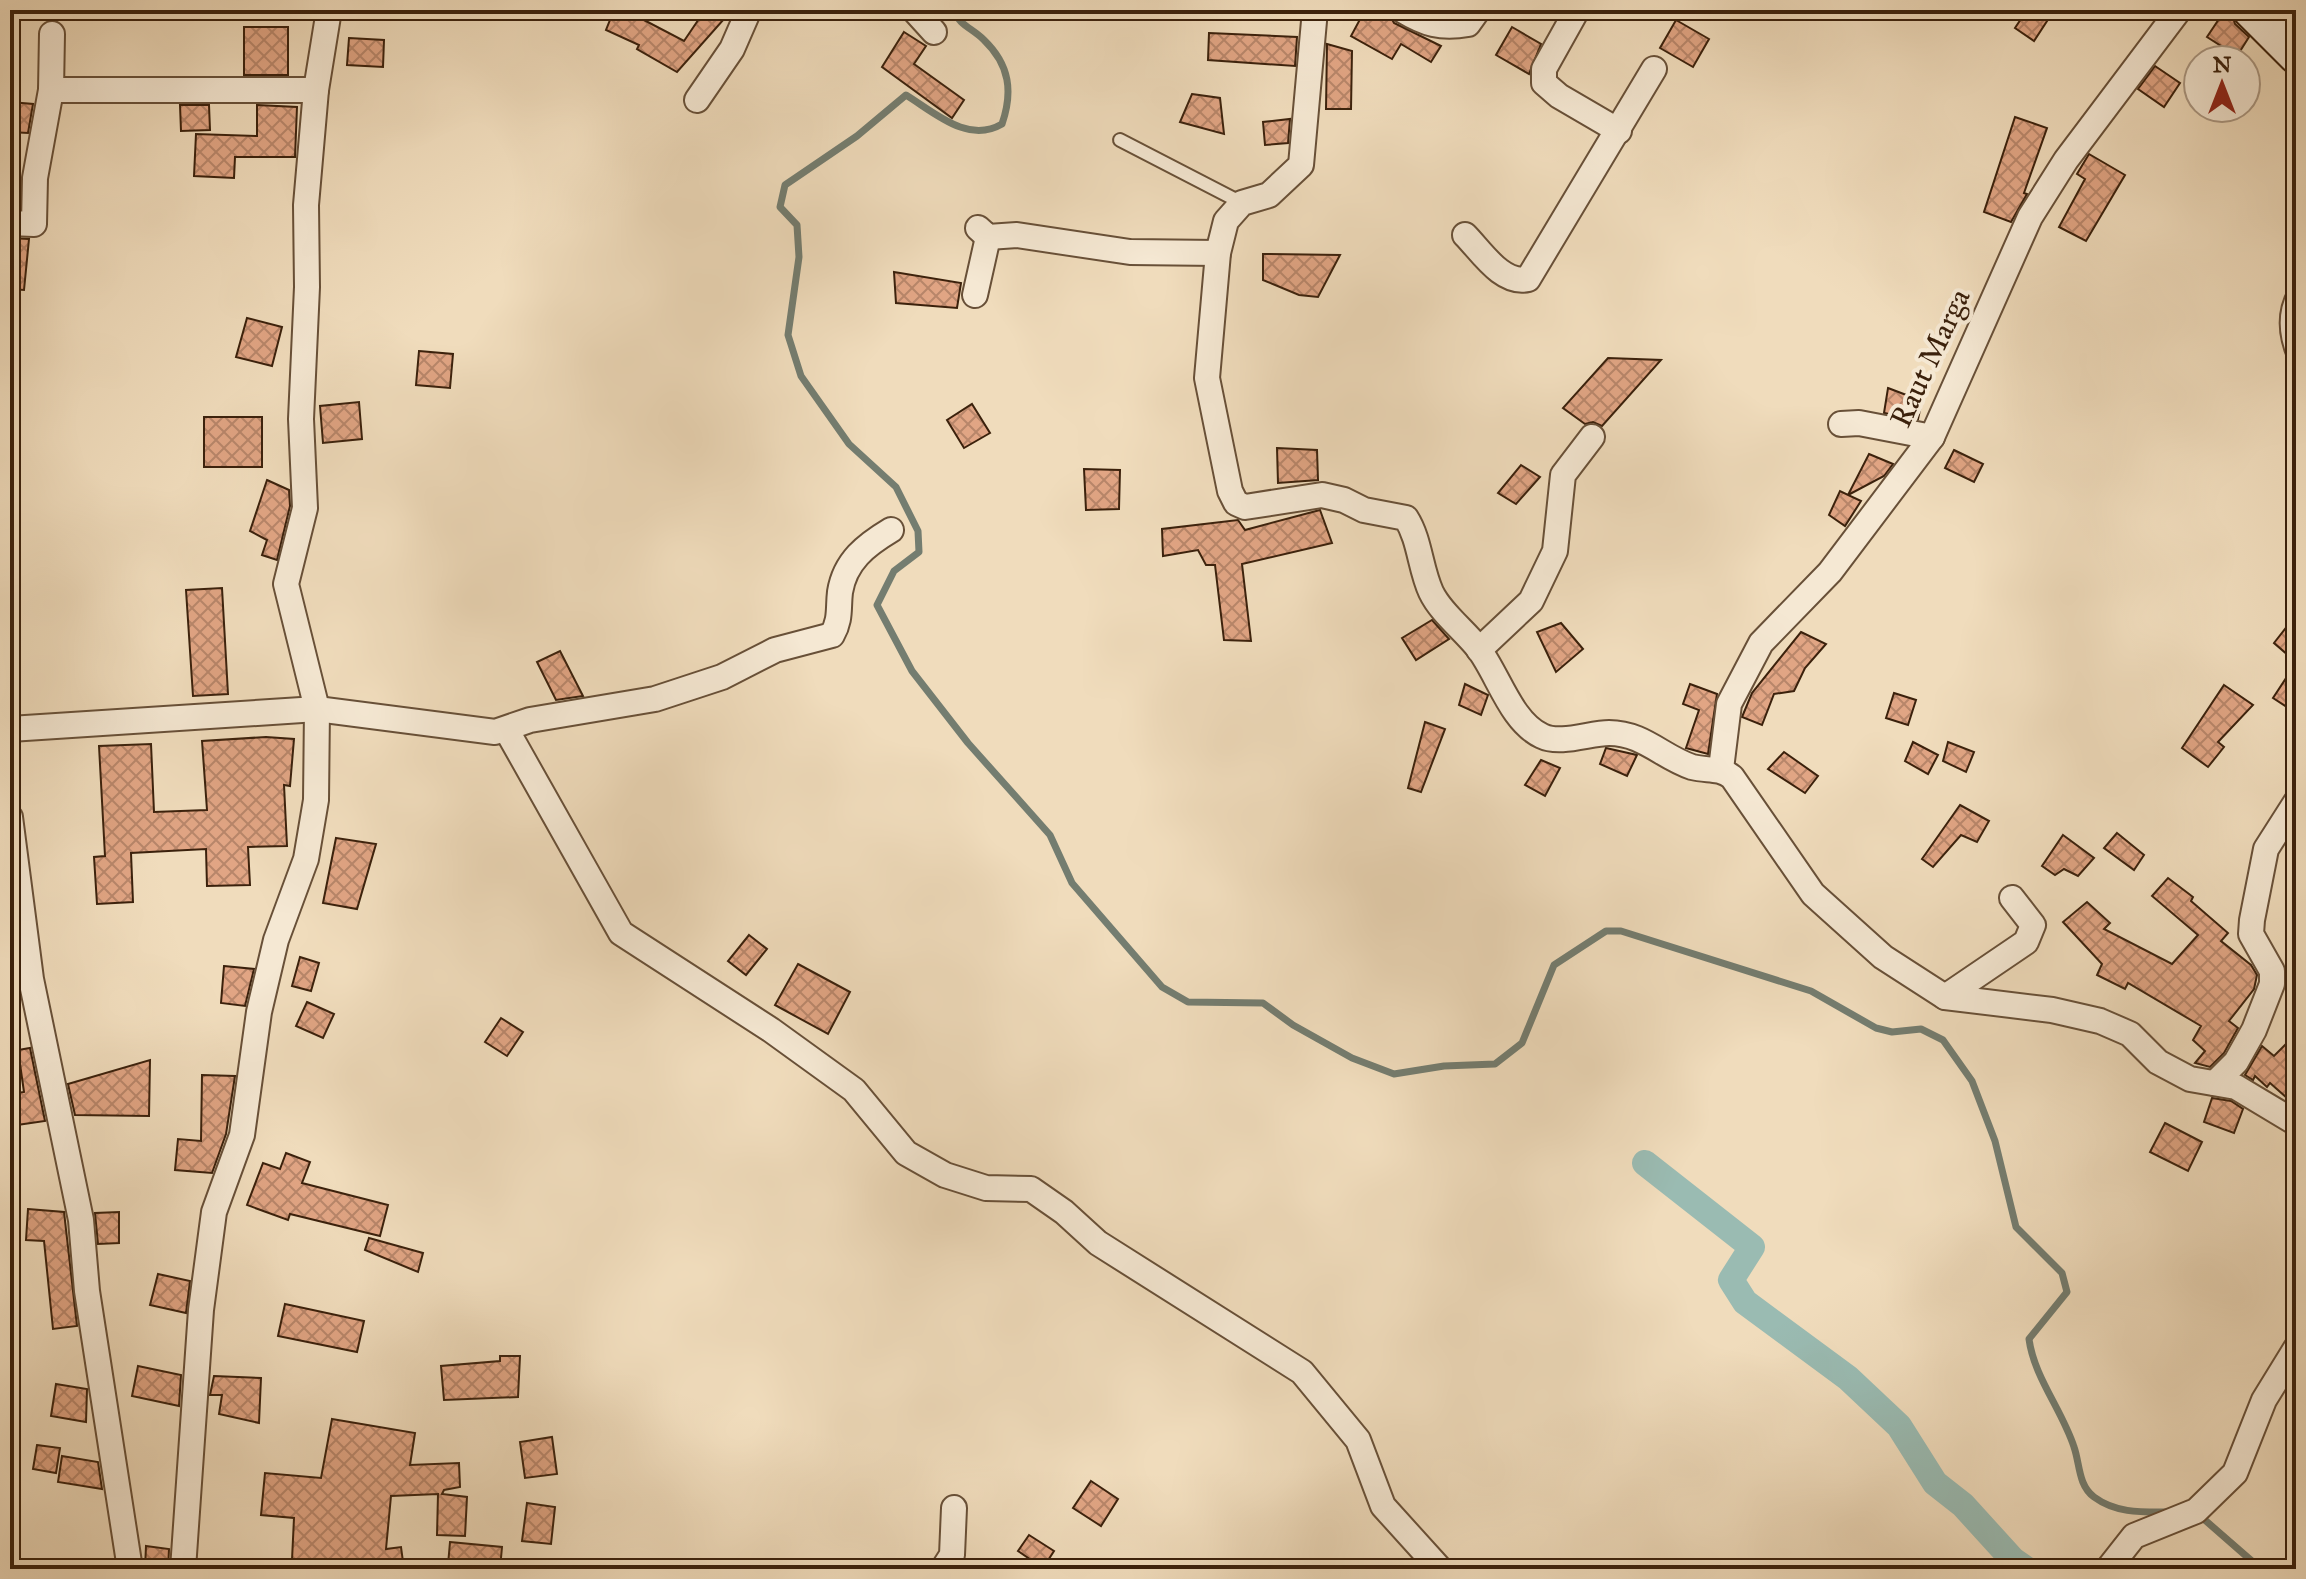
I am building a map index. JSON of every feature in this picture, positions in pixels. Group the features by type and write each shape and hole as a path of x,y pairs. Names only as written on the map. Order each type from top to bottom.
{"main road":[{"path":"2250,10 2296,56"}],"street":[{"path":"183,1569 201,1310 214,1212 242,1135 259,1012 276,940 306,859 316,800 317,709 286,584 305,508 301,419 307,287 306,205 316,90 329,10"},
{"path":"697,100 732,49 749,10"},
{"path":"914,10 934,32"},
{"path":"1315,10 1301,165 1269,195 1242,203 1226,221 1218,253 1207,378 1230,491 1236,503 1245,507 1322,495 1344,500 1364,510 1406,518 1414,531 1417,556 1432,595 1479,650 1528,727 1545,738 1610,733 1643,738 1678,762 1698,768 1721,769 1732,777 1813,894 1843,925 1883,957 1945,997 2052,1010 2100,1021 2130,1034 2158,1062 2190,1079 2236,1087 2296,1123"},
{"path":"1402,10 1426,24 1452,27 1468,24 1478,10"},
{"path":"1577,10 1544,69 1544,83 1559,96 1619,131"},
{"name":"Raut Marga","path":"1721,769 1729,704 1761,643 1830,572 1932,437 2030,217 2066,160 2179,10"},
{"path":"10,223 34,224 35,178 51,90 52,34"},
{"path":"1465,235 1507,277 1518,281 1528,279 1654,69"},
{"path":"51,90 316,90"},
{"path":"975,295 983,232 1130,252 1218,253"},
{"path":"1841,424 1859,423 1932,437"},
{"path":"1479,650 1531,601 1555,551 1563,475 1592,437"},
{"path":"10,729 317,709 486,732 530,720 655,699 722,677 775,650 832,635 840,621 840,593 846,569 867,544 891,530"},
{"path":"506,729 621,933 771,1030 854,1090 906,1153 958,1180 986,1188 1031,1189 1064,1212 1098,1243 1302,1372 1358,1440 1383,1506 1440,1569"},
{"path":"2215,1083 2236,1062 2254,1030 2272,984 2272,971 2251,934 2252,920 2266,849 2296,802"},
{"path":"10,817 21,979 81,1220 87,1291 130,1569"},
{"path":"1945,997 2026,942 2031,935 2033,925 2012,898"},
{"path":"2108,1569 2134,1536 2196,1511 2235,1473 2264,1400 2296,1348"},
{"path":"943,1569 952,1555 954,1508"}],"lane":[{"path":"1120,140 1242,203"},
{"path":"2296,290 2288,302 2285,335 2296,361"}],"building":[{"path":"614,10 644,20 684,41 705,10 732,10 677,72 637,49 639,45 606,30"},
{"path":"1365,10 1387,10 1394,23 1441,46 1431,62 1401,44 1392,59 1351,36"},
{"path":"2027,10 2037,10 2049,18 2034,41 2015,28"},
{"path":"2225,10 2231,10 2235,24 2249,37 2245,44 2218,44 2207,37"},
{"path":"1676,20 1709,39 1693,67 1660,48"},
{"path":"244,27 288,27 288,75 244,75"},
{"path":"1512,27 1541,44 1529,74 1496,55"},
{"path":"904,32 926,46 914,64 964,100 952,118 882,67"},
{"path":"1209,33 1297,37 1295,66 1208,60"},
{"path":"349,38 384,40 383,67 347,65"},
{"path":"1327,44 1352,51 1351,109 1326,109"},
{"path":"2155,66 2180,83 2164,107 2138,89"},
{"path":"1192,94 1220,98 1224,134 1180,122"},
{"path":"10,102 33,104 28,133 10,132"},
{"path":"180,105 209,105 210,130 181,131"},
{"path":"257,105 297,107 295,157 235,157 234,178 194,176 196,134 257,136"},
{"path":"2015,117 2047,128 2024,193 2027,194 2011,222 1984,212"},
{"path":"1290,119 1288,143 1265,145 1263,122"},
{"path":"2089,154 2125,175 2086,241 2059,227 2085,179 2077,174"},
{"path":"10,238 29,239 24,290 10,289"},
{"path":"1263,254 1340,255 1318,297 1299,295 1263,280"},
{"path":"894,272 961,283 957,308 896,303"},
{"path":"247,318 282,327 272,366 236,357"},
{"path":"419,351 453,354 450,388 416,385"},
{"path":"1608,358 1661,360 1602,426 1593,422 1585,424 1563,408"},
{"path":"1888,388 1922,401 1918,419 1884,413"},
{"path":"359,402 362,439 323,443 320,406"},
{"path":"972,404 990,433 964,448 947,420"},
{"path":"204,417 262,417 262,467 204,467"},
{"path":"1277,448 1317,450 1318,480 1278,483"},
{"path":"1954,450 1983,464 1974,482 1945,468"},
{"path":"1869,454 1893,464 1884,476 1848,495"},
{"path":"1521,465 1540,477 1516,504 1498,493"},
{"path":"1084,469 1120,470 1119,509 1086,510"},
{"path":"267,480 289,490 290,506 277,560 262,555 267,540 250,531"},
{"path":"1840,491 1861,501 1845,526 1829,515"},
{"path":"1320,510 1332,543 1242,564 1251,641 1224,640 1215,565 1206,565 1198,550 1163,556 1162,529 1238,520 1245,530"},
{"path":"222,588 228,694 193,696 186,590"},
{"path":"2296,615 2296,662 2274,643"},
{"path":"1432,620 1449,639 1416,660 1402,638"},
{"path":"1561,623 1583,649 1556,672 1537,632"},
{"path":"1801,632 1826,644 1805,668 1794,691 1774,694 1762,725 1742,717 1752,693"},
{"path":"560,651 583,696 556,700 537,662"},
{"path":"2296,663 2296,713 2273,698"},
{"path":"1465,684 1488,695 1481,715 1459,705"},
{"path":"1690,684 1717,694 1708,754 1686,748 1699,710 1683,704"},
{"path":"2224,685 2253,705 2218,742 2224,747 2208,767 2182,748"},
{"path":"1894,693 1916,700 1908,725 1886,718"},
{"path":"1425,722 1445,729 1421,792 1408,788"},
{"path":"266,737 294,739 290,786 284,785 287,846 248,847 250,885 207,886 206,849 131,853 133,902 97,904 94,857 105,856 99,746 151,744 154,812 207,810 202,741"},
{"path":"1913,742 1938,755 1928,774 1905,761"},
{"path":"1948,742 1974,752 1966,772 1943,761"},
{"path":"1606,748 1637,755 1627,776 1600,764"},
{"path":"1784,752 1818,776 1805,793 1768,769"},
{"path":"1541,760 1560,768 1545,796 1525,785"},
{"path":"1960,805 1989,821 1977,842 1961,835 1933,867 1922,859"},
{"path":"2117,833 2144,855 2134,870 2104,848"},
{"path":"2063,835 2094,858 2078,876 2064,869 2055,875 2042,866"},
{"path":"336,838 376,844 357,909 323,903"},
{"path":"2168,878 2193,897 2191,901 2228,933 2221,941 2251,965 2257,975 2254,989 2229,1021 2238,1028 2224,1053 2210,1067 2195,1063 2205,1051 2193,1040 2201,1026 2128,983 2125,989 2097,975 2102,964 2063,922 2087,902 2110,923 2104,929 2172,964 2198,935 2152,896"},
{"path":"749,935 767,949 746,975 728,961"},
{"path":"300,957 319,963 311,991 292,986"},
{"path":"798,964 850,992 828,1034 775,1005"},
{"path":"224,966 254,969 245,1006 221,1003"},
{"path":"307,1002 334,1014 323,1038 296,1026"},
{"path":"501,1018 523,1032 507,1056 485,1042"},
{"path":"2296,1034 2296,1106 2270,1083 2267,1087 2255,1076 2253,1080 2245,1075 2262,1046 2274,1056"},
{"path":"30,1048 45,1121 10,1126 10,1094 24,1092 18,1050"},
{"path":"150,1060 149,1116 75,1115 68,1084"},
{"path":"202,1075 235,1076 226,1134 212,1173 175,1170 178,1139 201,1141"},
{"path":"2212,1098 2231,1101 2243,1109 2234,1133 2204,1122"},
{"path":"2165,1123 2202,1142 2188,1171 2150,1152"},
{"path":"286,1153 310,1162 302,1183 388,1205 380,1236 290,1214 288,1220 247,1205 263,1163 280,1169"},
{"path":"28,1209 64,1212 77,1326 53,1329 44,1241 26,1240"},
{"path":"119,1212 119,1243 98,1244 95,1213"},
{"path":"369,1238 423,1253 418,1272 365,1250"},
{"path":"158,1274 190,1281 186,1313 150,1305"},
{"path":"285,1304 364,1321 357,1352 278,1336"},
{"path":"500,1356 520,1356 518,1397 444,1400 441,1366 500,1361"},
{"path":"138,1366 181,1375 179,1406 132,1396"},
{"path":"214,1376 261,1378 259,1423 219,1414 222,1395 210,1395"},
{"path":"56,1384 87,1389 86,1422 51,1416"},
{"path":"332,1419 415,1433 410,1465 459,1463 460,1487 444,1490 442,1494 467,1497 465,1536 437,1535 438,1494 391,1496 386,1549 401,1547 404,1569 365,1569 364,1563 292,1560 294,1518 261,1515 265,1473 321,1478"},
{"path":"552,1437 557,1474 525,1478 520,1442"},
{"path":"37,1445 60,1448 56,1473 33,1469"},
{"path":"62,1456 98,1462 102,1489 58,1482"},
{"path":"1091,1481 1118,1499 1101,1526 1073,1508"},
{"path":"527,1503 555,1507 551,1544 522,1541"},
{"path":"1029,1535 1054,1551 1043,1568 1018,1551"},
{"path":"450,1542 502,1547 500,1569 448,1565"},
{"path":"146,1546 169,1549 168,1569 145,1569"}],"waterway":[{"path":"953,10 993,49 1004,69 1008,90 1002,124 989,129 964,128 952,124 906,95 857,136 785,185 780,207 797,225 799,257 788,335 801,376 849,444 896,487 918,531 919,552 894,571 877,605 912,671 968,743 1050,835 1072,883 1162,987 1188,1002 1263,1003 1293,1025 1352,1058 1394,1074 1444,1066 1495,1064 1522,1043 1554,965 1606,931 1621,931 1811,991 1876,1028 1892,1032 1921,1029 1943,1040 1972,1081 1995,1141 2016,1227 2062,1273 2067,1292 2029,1339 2036,1367 2069,1433 2085,1487 2094,1497 2112,1507 2171,1512"},
{"path":"1645,1163 1752,1247 1731,1280 1745,1302 1848,1378 1899,1426 1935,1483 1963,1505 2013,1560 2026,1569"},
{"path":"2198,1514 2261,1569"}]}
